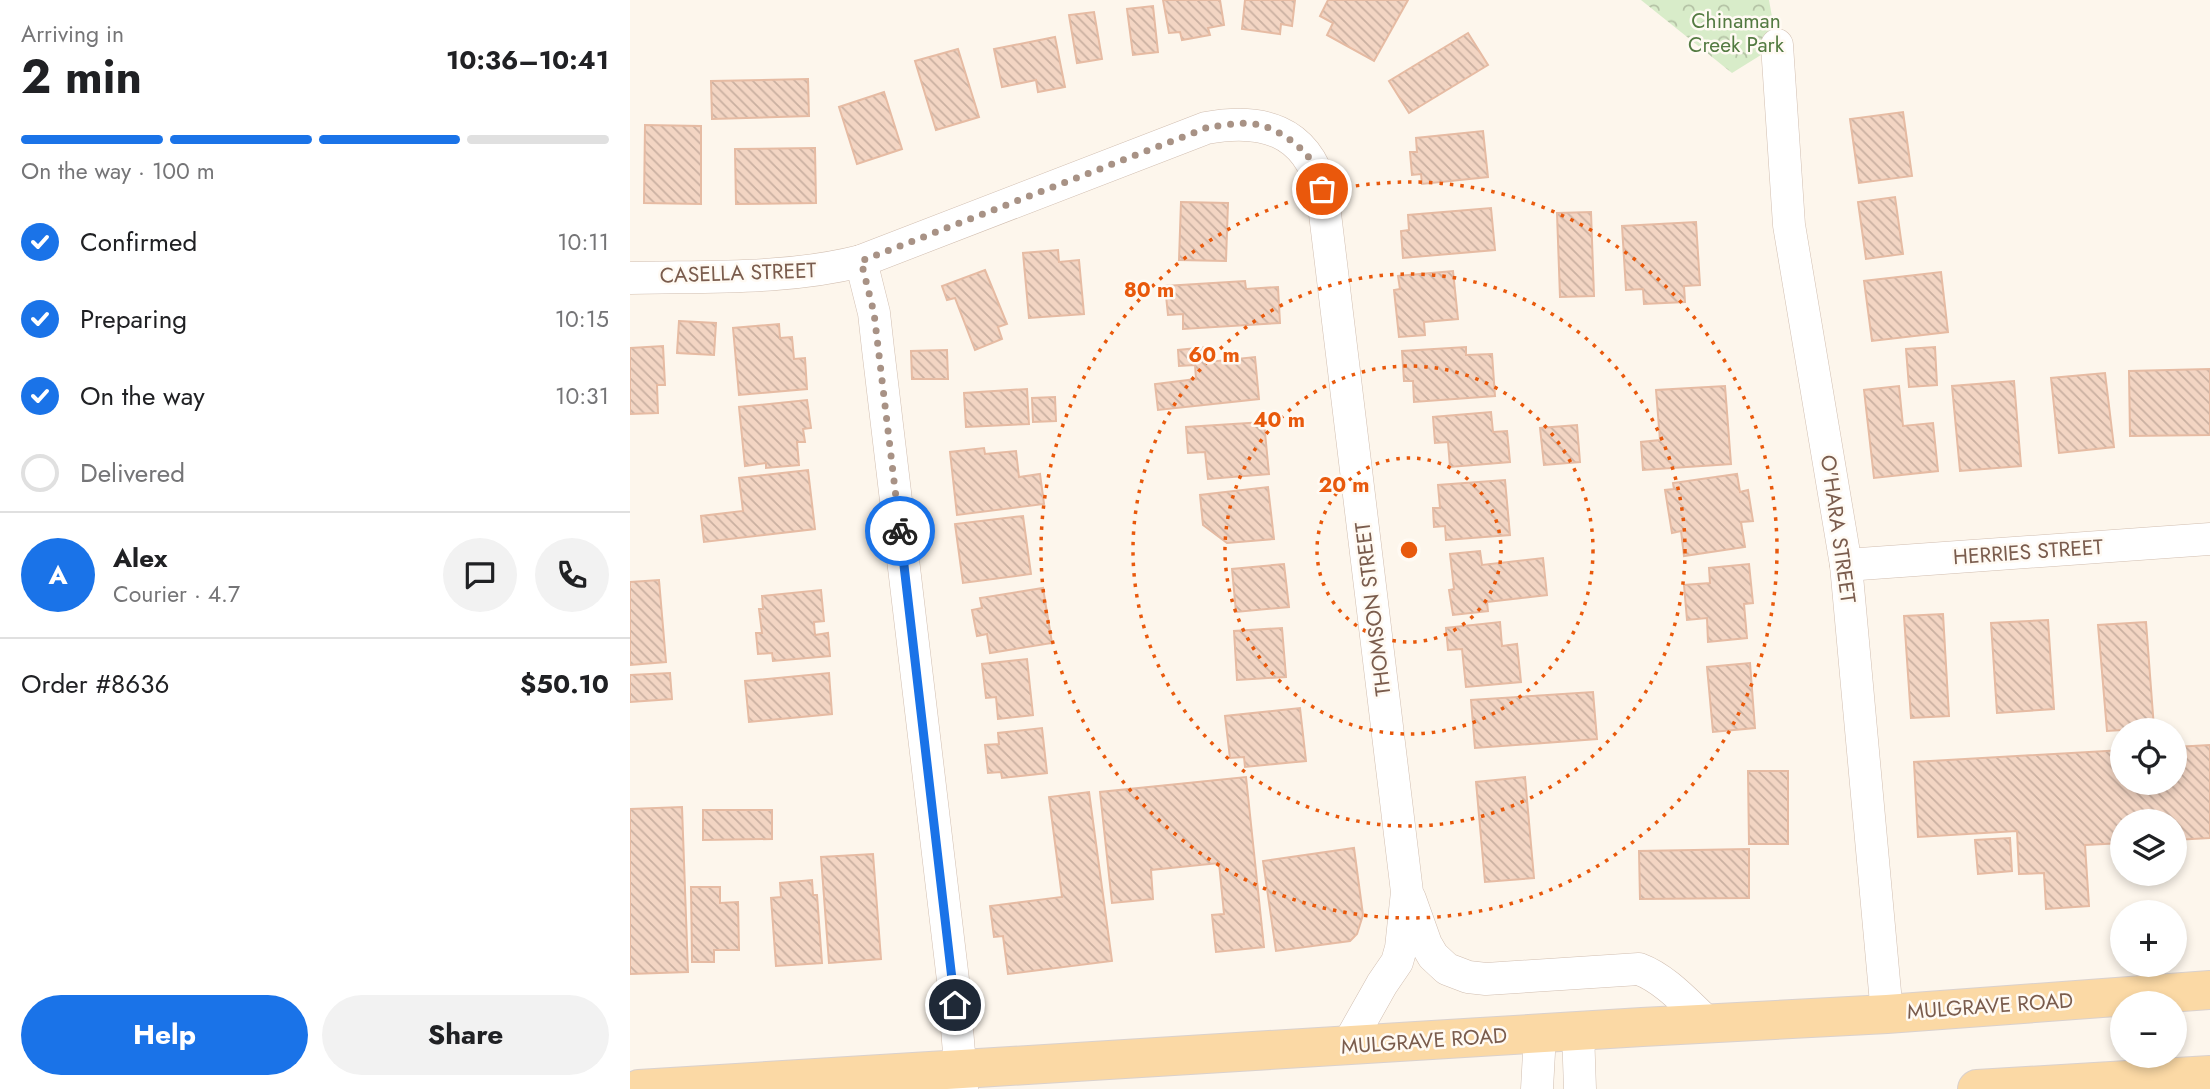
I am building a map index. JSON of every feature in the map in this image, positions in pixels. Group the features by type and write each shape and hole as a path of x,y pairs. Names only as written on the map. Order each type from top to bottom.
{"main road":[{"name":"MULGRAVE ROAD","path":"639,1089 962,1079 1347,1046 1887,1014 2210,989"},
{"path":"1977,1089 2210,1075"}],"street":[{"name":"O'HARA STREET","path":"1777,46 1789,225 1846,565 1887,1014"},
{"name":"CASELLA STREET","path":"630,278 796,274 826,270 861,261 1206,128 1232,123 1259,125 1280,133"},
{"name":"THOMSON STREET","path":"1280,133 1303,150 1317,169 1322,189 1407,892 1397,962 1347,1046"},
{"path":"861,261 874,313 953,980 962,1079"},
{"name":"HERRIES STREET","path":"1846,565 2210,539"},
{"name":"THOMSON STREET","path":"1407,892 1433,956 1457,974 1486,979 1639,969 1650,973 1667,986 1709,1024"},
{"path":"1578,1031 1580,1089"},
{"path":"1537,1089 1539,1034"}],"green space":[{"name":"Chinaman Creek Park","path":"1641,0 1769,0 1777,45 1732,73"}],"building":[{"path":"1163,0 1220,0 1224,25 1208,28 1210,35 1182,40 1180,32 1169,33"},
{"path":"1245,0 1295,0 1292,26 1281,24 1280,34 1242,29"},
{"path":"1328,0 1408,0 1374,61 1327,35 1333,23 1320,16"},
{"path":"1153,6 1158,52 1133,55 1127,9"},
{"path":"1094,12 1102,59 1077,63 1069,15"},
{"path":"1468,33 1488,65 1409,113 1389,81"},
{"path":"1055,37 1065,87 1038,92 1036,80 1002,87 994,49"},
{"path":"958,49 979,117 936,130 915,61"},
{"path":"808,79 809,116 712,119 711,81"},
{"path":"884,92 902,149 857,164 839,107"},
{"path":"1903,112 1912,176 1859,183 1850,119"},
{"path":"645,125 701,126 701,204 644,203"},
{"path":"1483,131 1488,177 1422,184 1421,174 1412,175 1410,152 1417,152 1416,138"},
{"path":"815,148 816,203 736,204 735,149"},
{"path":"1895,197 1903,254 1866,259 1858,202"},
{"path":"1181,202 1228,203 1226,261 1179,260"},
{"path":"1491,208 1495,250 1403,258 1401,231 1409,230 1408,215"},
{"path":"1591,212 1594,296 1560,297 1557,213"},
{"path":"1696,222 1700,285 1684,286 1685,302 1644,304 1643,289 1626,290 1622,226"},
{"path":"1058,250 1059,262 1079,260 1084,314 1029,318 1023,253"},
{"path":"985,270 1007,324 998,327 1002,339 975,350 955,298 947,300 942,286"},
{"path":"1453,271 1458,319 1424,322 1425,335 1399,337 1394,290 1400,289 1398,276"},
{"path":"1941,272 1948,332 1872,341 1864,281"},
{"path":"1245,281 1246,289 1278,287 1280,323 1183,329 1183,314 1168,315 1165,286"},
{"path":"679,321 716,323 714,355 677,353"},
{"path":"779,324 780,338 792,337 794,359 805,358 807,389 739,395 733,328"},
{"path":"663,346 665,385 657,385 658,413 630,414 630,348"},
{"path":"1207,347 1208,362 1255,357 1259,399 1158,410 1155,384 1196,379 1195,365 1179,366 1178,350"},
{"path":"1466,347 1466,355 1492,354 1495,396 1414,402 1413,381 1404,381 1402,351"},
{"path":"1935,347 1937,385 1909,387 1906,349"},
{"path":"947,350 948,379 912,379 911,351"},
{"path":"2210,369 2210,435 2130,436 2129,371"},
{"path":"2105,373 2114,447 2059,453 2051,378"},
{"path":"2014,381 2021,466 1960,471 1952,386"},
{"path":"1725,386 1731,464 1643,470 1641,442 1660,440 1656,390"},
{"path":"1899,386 1903,426 1933,423 1938,471 1874,478 1864,390"},
{"path":"1027,389 1029,424 966,427 964,393"},
{"path":"1055,397 1056,421 1033,422 1032,398"},
{"path":"807,400 811,428 803,429 805,442 797,442 799,465 766,468 766,463 745,466 739,407"},
{"path":"1491,412 1493,432 1507,431 1510,462 1450,467 1448,442 1435,443 1433,417"},
{"path":"1264,422 1269,474 1208,479 1205,452 1188,453 1186,427"},
{"path":"1577,425 1580,462 1544,465 1540,428"},
{"path":"984,448 985,454 1016,451 1019,477 1040,474 1044,504 957,515 950,452"},
{"path":"808,470 815,529 704,542 701,516 743,511 739,478"},
{"path":"1737,474 1740,492 1748,490 1753,521 1741,522 1745,547 1684,556 1681,531 1672,533 1665,490 1674,489 1673,483"},
{"path":"1505,480 1510,535 1446,540 1445,526 1434,527 1433,508 1440,508 1438,485"},
{"path":"1268,487 1274,539 1227,543 1203,525 1200,495"},
{"path":"1023,516 1031,574 963,583 955,524"},
{"path":"1480,551 1482,565 1543,558 1547,595 1487,602 1488,611 1453,615 1449,590 1454,589 1450,554"},
{"path":"1284,564 1289,607 1236,612 1232,569"},
{"path":"1749,564 1753,603 1744,604 1747,638 1708,642 1707,618 1687,620 1684,585 1710,583 1709,568"},
{"path":"659,580 666,662 630,665 630,582"},
{"path":"1043,588 1052,643 990,653 987,634 977,636 972,610 982,608 980,598"},
{"path":"821,590 824,621 814,622 815,635 828,633 830,656 773,661 772,653 758,654 756,633 762,633 759,609 763,609 762,596"},
{"path":"1943,614 1949,716 1911,718 1904,616"},
{"path":"2048,620 2054,709 1997,713 1991,623"},
{"path":"1500,622 1502,646 1517,644 1521,682 1466,687 1462,649 1448,650 1446,628"},
{"path":"2146,622 2153,718 2110,718 2110,731 2107,731 2098,625"},
{"path":"1282,628 1286,677 1237,680 1234,631"},
{"path":"1027,659 1033,715 998,719 996,697 986,698 982,664"},
{"path":"1750,663 1755,728 1713,732 1707,667"},
{"path":"670,673 672,699 630,702 630,675"},
{"path":"829,673 832,714 749,722 745,681"},
{"path":"1593,692 1597,739 1475,748 1471,700"},
{"path":"1300,708 1306,761 1245,767 1244,757 1230,758 1225,716"},
{"path":"1042,728 1047,773 1002,778 1001,772 988,773 985,745 999,744 998,733"},
{"path":"2210,745 2210,838 2187,839 2187,809 2110,809 2110,844 2085,845 2089,906 2046,909 2044,873 2019,874 2017,831 1918,837 1914,762 2110,751 2110,795 2187,795 2187,746"},
{"path":"1748,771 1788,771 1788,844 1749,844"},
{"path":"1246,777 1264,947 1216,952 1212,915 1224,914 1219,863 1151,870 1153,899 1112,903 1100,792"},
{"path":"1525,777 1534,878 1485,882 1476,782"},
{"path":"1089,792 1112,961 1008,974 1003,936 994,937 990,906 1062,897 1049,797"},
{"path":"682,807 688,972 630,974 630,809"},
{"path":"703,810 772,810 772,839 703,840"},
{"path":"2010,838 2012,871 1978,874 1975,840"},
{"path":"1354,848 1363,915 1357,934 1350,941 1276,951 1263,861"},
{"path":"1749,849 1749,898 1640,899 1639,851"},
{"path":"873,854 881,959 829,963 821,857"},
{"path":"812,880 813,895 817,895 822,963 776,966 771,898 781,897 780,883"},
{"path":"691,887 720,887 720,903 738,902 739,950 714,950 714,962 692,962"}],"way so far":[{"path":"900,531 874,313 861,261 1206,128 1232,123 1259,125 1280,133 1303,150 1317,169 1322,189"}],"route":[{"path":"900,531 955,1005"}]}
